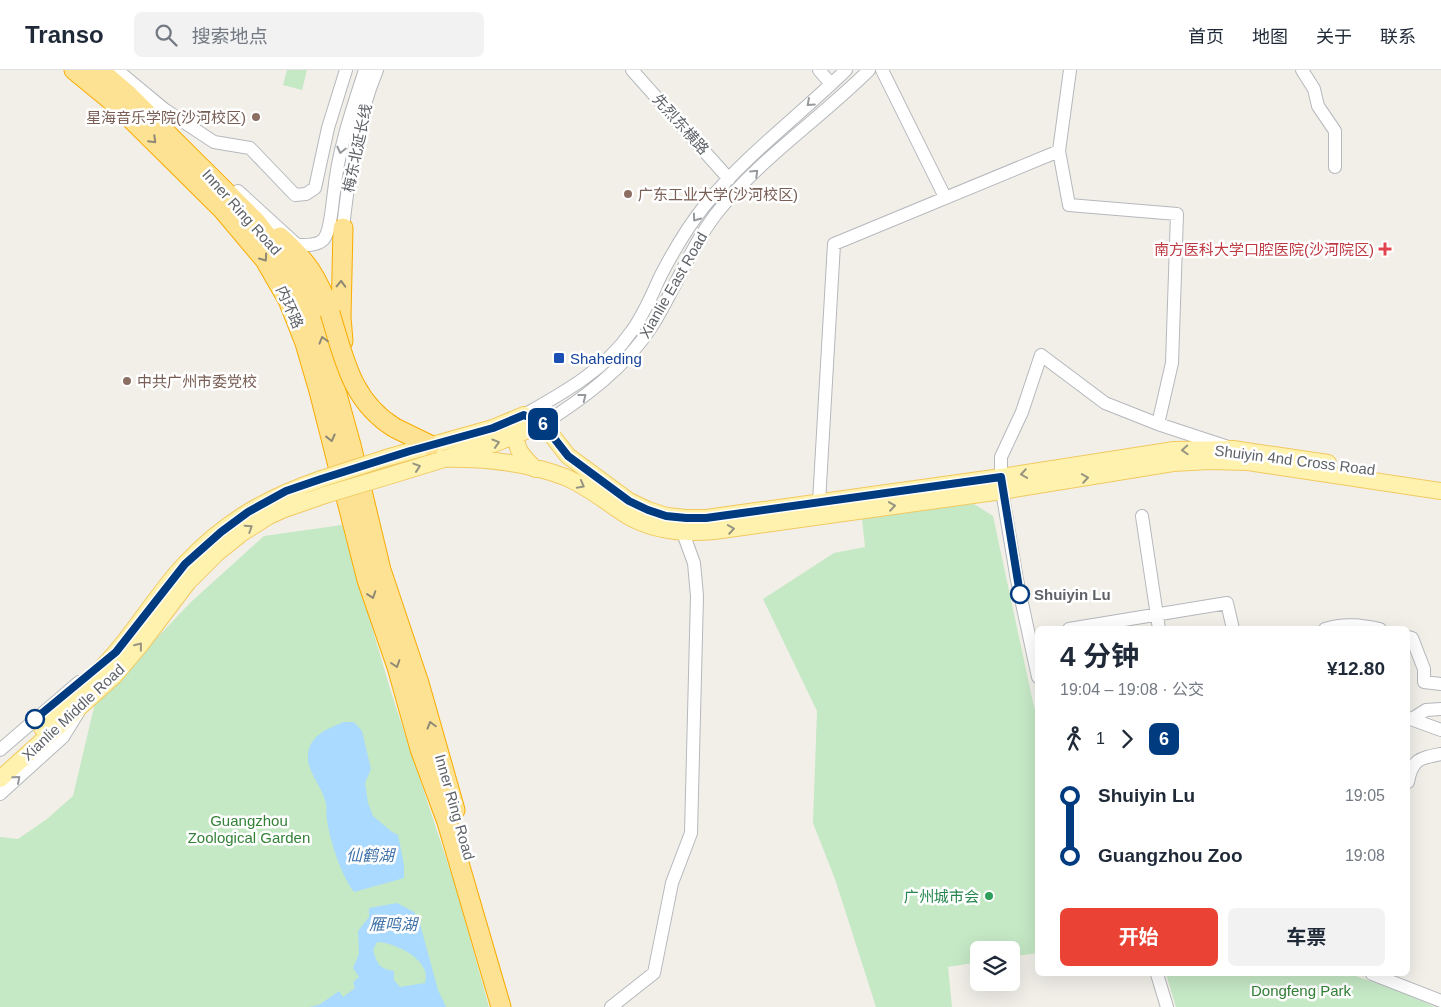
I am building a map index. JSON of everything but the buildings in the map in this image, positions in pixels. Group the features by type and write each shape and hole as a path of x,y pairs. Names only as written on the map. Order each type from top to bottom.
{"highway":[{"name":"内环路","path":"74,70 105,94 222,209 245,234 269,266 288,300 303,336 367,580 397,667 420,749 447,822 501,1007"},
{"name":"Inner Ring Road","path":"99,70 128,95 215,180 266,234 294,272 313,312 336,387 376,550 419,683 446,780 501,959 512,1007"},
{"path":"215,180 295,251 308,265 325,298 352,381 372,410 395,428 436,452"},
{"path":"343,228 340,317 342,338 373,517 394,608"}],"main road":[{"path":"536,469 517,448 516,435 524,415 543,424 568,456 629,501 666,516 706,518 819,502 1001,484"},
{"name":"Xianlie East Road","path":"325,495 392,475 436,452 524,415"},
{"name":"Xianlie East Road","path":"208,552 234,522 261,504 286,491 386,458 496,443 543,424"},
{"name":"Shuiyin 4nd Cross Road","path":"1001,484 1174,450 1233,449 1441,480"},
{"path":"436,452 536,469 576,482 641,522 683,533 714,531 1001,484"},
{"name":"Shuiyin 4nd Cross Road","path":"1001,484 1210,461 1248,462 1441,491"},
{"name":"Xianlie Middle Road","path":"0,767 72,699 116,652 172,579 208,552 269,516 325,495"},
{"name":"Xianlie Middle Road","path":"0,779 114,676 188,582 208,552"}],"street":[{"name":"梅东北延长线","path":"108,70 297,245 311,245 323,240 328,229 342,144 365,70"},
{"path":"117,70 164,109 214,142 250,148 296,195 306,194 315,188 328,128 346,70"},
{"name":"梅东北延长线","path":"343,228 358,128 377,70"},
{"name":"先烈东横路","path":"632,70 729,179"},
{"path":"820,70 831,84"},
{"name":"Xianlie East Road","path":"543,424 586,395 624,362 652,326 688,258 717,213 766,162 869,70"},
{"path":"882,70 945,197"},
{"path":"1070,70 1059,151 1070,205 1177,214 1172,364 1158,424"},
{"path":"1302,70 1314,89 1318,106 1335,130 1335,167"},
{"path":"844,72 854,85"},
{"name":"Xianlie East Road","path":"524,415 562,394 605,361 623,343 645,309 671,257 693,222 729,179 844,72"},
{"path":"819,502 834,244 1059,151"},
{"path":"315,188 333,200"},
{"path":"1035,652 1001,484 1002,457 1022,412 1041,355 1105,403 1158,424 1233,449"},
{"path":"1142,516 1158,626"},
{"path":"611,1007 654,973 672,883 691,833 697,596 694,562 683,533"},
{"path":"1103,626 1156,614 1227,602 1232,626"},
{"path":"1335,626 1342,624 1366,626"},
{"path":"1410,638 1412,638 1424,669 1424,682 1441,684"},
{"path":"0,750 116,652"},
{"path":"0,794 63,737 81,706"},
{"path":"1410,718 1426,710 1441,709"},
{"path":"1410,718 1441,730"},
{"path":"1410,774 1412,766 1416,762 1423,758 1441,754"},
{"path":"1158,976 1166,1007"},
{"path":"1377,976 1441,1001"}],"green space":[{"path":"287,70 307,70 302,90 283,85"},
{"path":"974,504 993,516 1035,710 1035,953 1020,956 1020,941 970,941 970,963 948,967 952,1007 876,1007 835,879 813,823 817,711 763,599 834,553 865,547 862,519"},
{"name":"Guangzhou Zoological Garden","path":"342,525 391,692 456,888 489,1007 0,1007 0,837 18,839 47,819 73,796 95,703 191,602 264,536"},
{"name":"Dongfeng Park","path":"1167,976 1356,976 1401,992 1435,1007 1176,1007"}],"water":[{"name":"仙鹤湖","path":"344,722 354,722 362,731 371,769 365,783 368,803 373,816 398,835 404,865 404,878 354,892 345,877 333,848 328,828 325,800 308,763 311,743 328,729"},
{"name":"雁鸣湖","path":"397,903 414,912 420,924 438,990 446,1007 309,1007 319,1005 339,991 343,997 355,988 353,982 359,977 353,968 359,954 358,931 369,917 369,908","holes":["377,942 405,950 417,959 425,971 425,983 400,987 394,980 394,971 379,965 376,958 373,950"]}],"bus line":[{"name":"6","path":"35,719 116,652 185,564 221,532 248,512 286,491 410,451 493,428 524,415 543,424 568,456 629,501 666,516 706,518 1001,477 1020,594"}],"place":[{"name":"星海音乐学院(沙河校区)","path":"256,117"},
{"name":"广东工业大学(沙河校区)","path":"628,194"},
{"name":"南方医科大学口腔医院(沙河院区)","path":"1385,249"},
{"name":"Shaheding","path":"559,358"},
{"name":"中共广州市委党校","path":"127,381"},
{"name":"Shuiyin Lu","path":"1020,594"},
{"name":"广州城市会","path":"989,896"}]}
